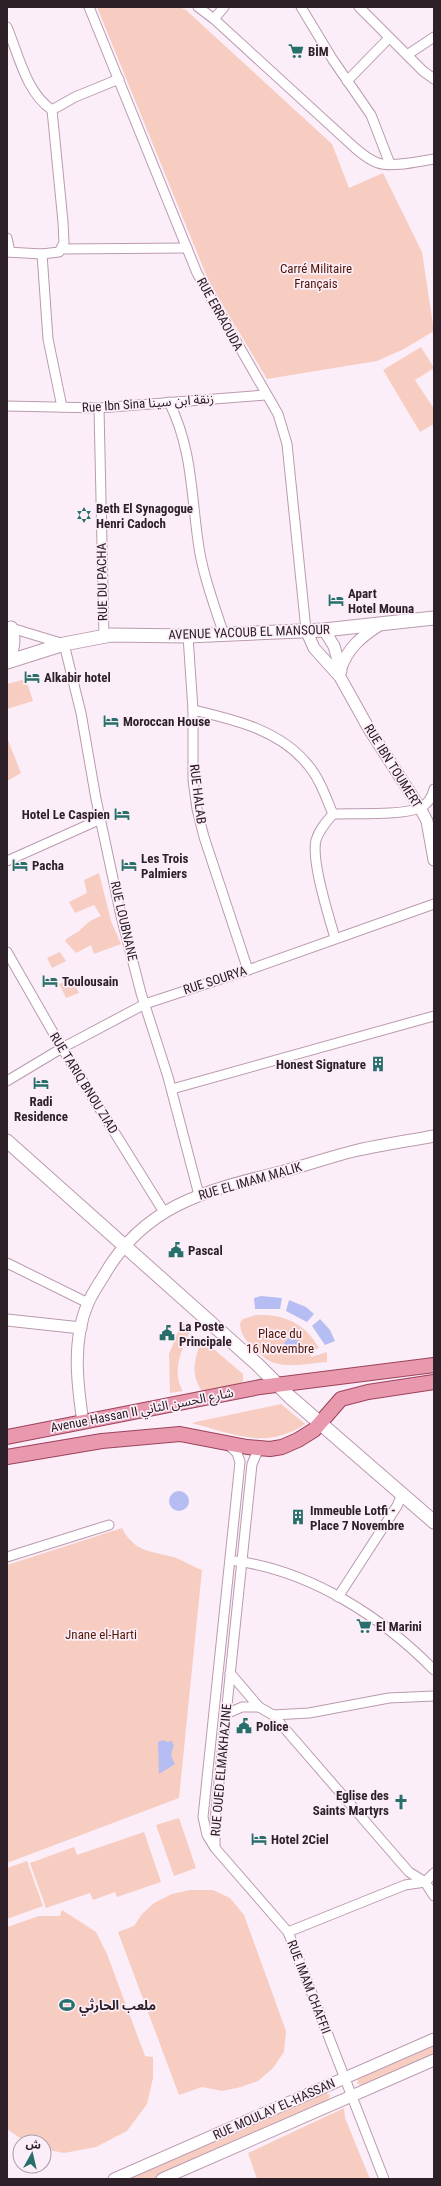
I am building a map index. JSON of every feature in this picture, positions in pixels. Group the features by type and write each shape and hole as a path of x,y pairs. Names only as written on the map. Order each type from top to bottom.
{"main road":[{"name":"AVENUE YACOUB EL MANSOUR","path":"7,662 64,644 104,636 188,636 324,630 378,626 434,618"},
{"path":"7,662 13,646 13,636 9,627"},
{"path":"7,1141 258,1365 277,1385 434,1522"},
{"name":"Avenue Hassan II شارع الحسن الثاني","path":"7,1437 206,1397 277,1385 434,1365"},
{"name":"Avenue Hassan II شارع الحسن الثاني","path":"7,1457 102,1441 154,1435 180,1434 270,1449 291,1444 311,1432 342,1399 368,1392 434,1382"}],"street":[{"name":"RUE ERRAOUDA","path":"89,7 187,248 208,294 265,395 278,414 287,444 306,630"},
{"path":"198,7 214,19 355,148 370,159 380,164 434,159"},
{"path":"214,19 224,7"},
{"path":"302,7 347,80 371,115 390,164"},
{"path":"359,7 423,71 434,79"},
{"path":"7,28 34,92 41,102 52,110 63,222 64,243 62,249"},
{"path":"407,55 434,36"},
{"path":"347,80 389,38"},
{"path":"52,110 75,97 119,79"},
{"path":"7,238 8,252 42,254 59,252 62,249 187,248"},
{"path":"42,254 47,333 62,407"},
{"name":"Rue Ibn Sina زنقة ابن سينا","path":"7,406 99,408 265,395"},
{"path":"169,402 183,436 188,457 198,542 205,576 224,635"},
{"name":"RUE DU PACHA","path":"99,408 104,636"},
{"path":"340,673 352,647 364,635 378,626"},
{"path":"9,627 64,644"},
{"name":"RUE IBN TOUMERT","path":"306,630 314,648 340,673"},
{"name":"RUE IBN TOUMERT","path":"324,630 334,646 340,673 370,729 427,821 434,860"},
{"name":"RUE HALAB","path":"188,636 194,710 193,780 197,809 204,837 248,970"},
{"name":"RUE LOUBNANE","path":"64,644 81,713 121,916 144,1004 172,1089 199,1195"},
{"path":"194,710 251,725 287,745 308,764 333,814"},
{"path":"333,814 403,812 420,808 430,799 434,790"},
{"path":"333,814 321,830 316,841 315,850 325,901 336,938"},
{"path":"7,861 101,819"},
{"name":"RUE SOURYA","path":"7,1081 62,1048 144,1004 248,970 434,904"},
{"name":"RUE TARIQ BNOU ZIAD","path":"7,952 62,1048 164,1212"},
{"path":"172,1089 434,1016"},
{"name":"RUE EL IMAM MALIK","path":"83,1422 77,1362 81,1328 88,1303 114,1257 138,1230 164,1212 199,1195 231,1184 352,1152 434,1136"},
{"path":"7,1263 88,1303"},
{"path":"7,1320 81,1328"},
{"name":"RUE OUED ELMAKHAZINE","path":"215,1848 207,1835 203,1817 231,1560 240,1462 237,1453 227,1443"},
{"name":"RUE OUED ELMAKHAZINE","path":"215,1848 215,1821 252,1464 259,1448"},
{"path":"338,1597 397,1506 402,1494"},
{"path":"7,1557 109,1525"},
{"path":"231,1560 284,1573 338,1597 389,1631 416,1652 434,1670"},
{"path":"230,1673 259,1707 273,1715 408,1872 425,1882 434,1896"},
{"path":"273,1715 308,1714 389,1698 434,1696"},
{"path":"226,1714 242,1707 259,1707"},
{"name":"RUE IMAM CHAFFII","path":"215,1848 288,1932 384,2179"},
{"path":"288,1932 405,1885 425,1882 434,1873"},
{"name":"RUE MOULAY EL-HASSAN","path":"114,2179 434,2038"},
{"name":"RUE MOULAY EL-HASSAN","path":"162,2179 434,2060"}],"green space":[{"name":"Carré Militaire Français","path":"97,7 180,7 186,10 332,144 349,188 383,173 422,252 434,331 404,349 377,361 267,379 209,282"},
{"path":"421,347 434,368 415,380 434,409 434,424 420,432 383,370"},
{"path":"26,679 33,701 7,709 7,684"},
{"path":"8,740 21,773 7,781 7,741"},
{"path":"99,873 111,921 121,944 94,954 91,945 76,953 65,941 79,931 88,922 101,916 94,905 75,913 69,902 87,893 84,880"},
{"path":"60,952 66,961 52,968 47,958"},
{"path":"72,980 79,993 66,998 59,984"},
{"name":"Place du 16 Novembre","path":"256,1315 285,1318 301,1326 319,1348 309,1352 311,1357 327,1352 327,1362 288,1365 266,1359 246,1340 241,1331 240,1323 243,1319"},
{"path":"182,1322 190,1331 181,1353 178,1368 178,1376 183,1391 170,1393 169,1354"},
{"name":"Place du 16 Novembre","path":"203,1340 243,1374 243,1381 241,1384 202,1391 196,1379 195,1366 197,1352"},
{"path":"281,1404 305,1424 276,1437 262,1438 235,1435 191,1423"},
{"name":"Jnane el-Harti","path":"122,1528 132,1542 138,1546 150,1552 177,1558 202,1570 179,1798 7,1863 7,1565"},
{"path":"179,1818 196,1868 174,1876 156,1825"},
{"path":"144,1832 161,1882 117,1897 115,1892 93,1900 90,1893 46,1908 30,1863 74,1847 77,1855"},
{"path":"27,1861 43,1906 7,1919 7,1868"},
{"path":"190,1890 213,1890 230,1898 244,1915 286,2031 284,2052 273,2068 258,2081 241,2087 222,2091 202,2087 179,2095 118,1932 134,1926 142,1914 154,1903 172,1894"},
{"name":"ملعب الحارثي","path":"62,1910 96,1932 107,1954 145,2056 153,2057 153,2078 147,2104 127,2131 96,2147 64,2153 52,2151 52,2134 14,2134 7,2129 7,1927 39,1916 60,1916"},
{"path":"434,2044 434,2056 363,2087 357,2083 359,2077"},
{"path":"323,2092 330,2095 328,2102 153,2179 124,2179"},
{"path":"344,2108 345,2118 370,2179 257,2179 248,2153"}],"water":[{"name":"Place du 16 Novembre","path":"261,1296 282,1298 280,1309 255,1309 254,1298"},
{"name":"Place du 16 Novembre","path":"289,1300 306,1307 314,1314 307,1322 286,1311"},
{"name":"Place du 16 Novembre","path":"320,1319 330,1330 335,1341 325,1345 312,1326"},
{"path":"292,1338 299,1343 300,1346 295,1353 292,1354 285,1349 284,1346 289,1339"},
{"path":"175,1491 183,1491 189,1497 189,1505 183,1511 175,1511 169,1505 169,1497"},
{"path":"163,1740 167,1742 172,1741 174,1746 172,1755 175,1764 159,1774 158,1742"}],"place":[{"name":"BİM","path":"296,51"},
{"name":"Beth El Synagogue Henri Cadoch","path":"84,515"},
{"name":"Apart Hotel Mouna","path":"336,600"},
{"name":"Alkabir hotel","path":"32,677"},
{"name":"Moroccan House","path":"111,721"},
{"name":"Hotel Le Caspien","path":"122,814"},
{"name":"Pacha","path":"20,865"},
{"name":"Les Trois Palmiers","path":"129,865"},
{"name":"Toulousain","path":"50,981"},
{"name":"Honest Signature","path":"378,1064"},
{"name":"Radi Residence","path":"41,1083"},
{"name":"Pascal","path":"176,1250"},
{"name":"La Poste Principale","path":"167,1333"},
{"name":"Immeuble Lotfi - Place 7 Novembre","path":"298,1517"},
{"name":"El Marini","path":"364,1626"},
{"name":"Police","path":"244,1726"},
{"name":"Eglise des Saints Martyrs","path":"401,1802"},
{"name":"Hotel 2Ciel","path":"259,1839"},
{"name":"ملعب الحارثي","path":"67,2005"}]}
